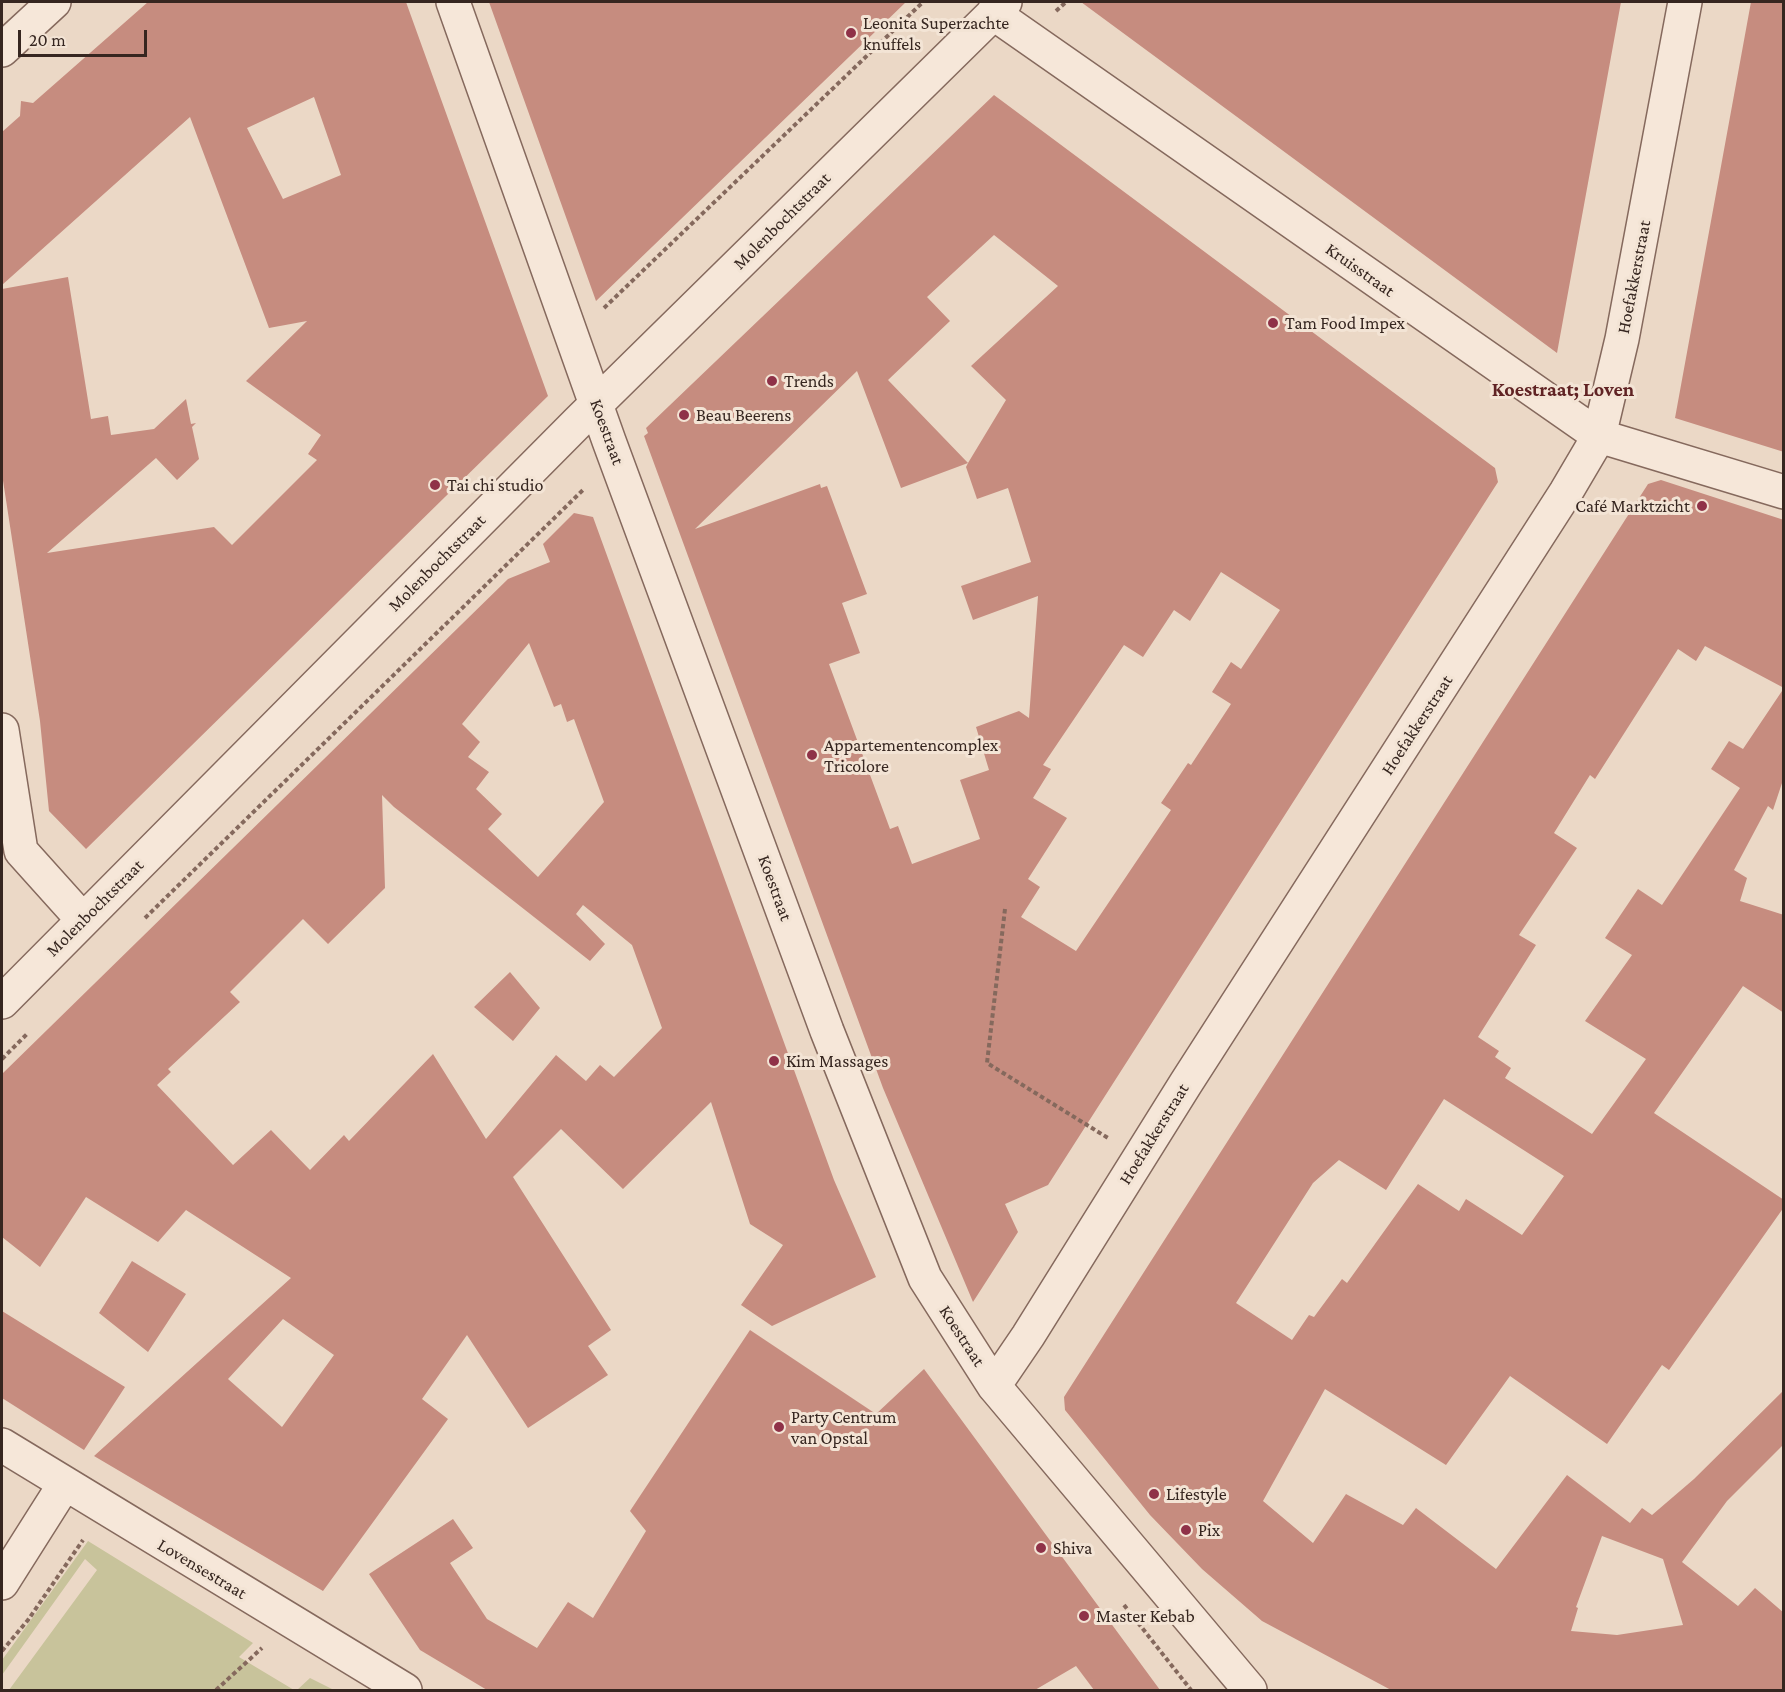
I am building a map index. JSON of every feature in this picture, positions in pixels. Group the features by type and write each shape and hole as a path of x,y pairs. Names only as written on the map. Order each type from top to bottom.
{"street":[{"path":"2,50 54,2"},
{"name":"Koestraat","path":"453,2 596,404 827,1031 925,1278 994,1386 1250,1690"},
{"name":"Hoefakkerstraat","path":"994,1386 1566,492 1599,436 1622,339 1685,2"},
{"name":"Kruisstraat","path":"999,7 1599,436 1784,492"},
{"name":"Molenbochtstraat","path":"2,1002 596,404 999,7"},
{"path":"2,730 21,851 82,920"},
{"name":"Lovensestraat","path":"2,1445 64,1485 405,1690"},
{"path":"2,1584 64,1485"}],"path":[{"path":"573,337 923,2"},
{"path":"138,925 616,459"},
{"path":"1005,909 987,1063 1139,1158"},
{"path":"2,1059 36,1026"},
{"path":"2,1651 28,1620 104,1509"},
{"path":"216,1690 265,1644 285,1619"}],"shaded area":[{"path":"88,1541 253,1643 239,1657 294,1690 9,1690 97,1570 85,1559 2,1675 2,1660"},
{"path":"310,1678 334,1690 297,1690"}],"building":[{"path":"148,2 406,2 548,396 86,849 49,811 40,721 2,474 2,289 68,277 91,419 108,416 111,435 154,429 186,399 191,424 196,423 192,427 199,459 177,480 156,458 47,553 214,527 232,545 317,460 308,454 321,435 246,381 307,321 269,328 190,117 2,285 2,132 20,116 21,101 33,103","holes":["314,97 341,175 283,199 247,128"]},
{"path":"489,2 906,2 596,301"},
{"path":"1081,2 1621,2 1557,353 1267,139"},
{"path":"1751,2 1784,2 1784,452 1675,418"},
{"path":"994,95 1495,468 1498,482 1048,1185 1005,1204 1018,1232 973,1302 883,1088 644,436 648,433 646,428","holes":["994,235 1058,286 971,366 1006,400 968,463 888,380 950,321 927,297","857,371 901,488 968,463 966,467 977,499 1008,488 1031,562 961,586 973,620 1038,596 1029,718 1019,711 976,727 989,770 960,780 980,839 912,864 898,826 890,829 829,664 860,653 842,603 867,594 827,486 821,488 820,484 695,529","1221,572 1280,610 1241,669 1231,662 1212,692 1231,704 1191,765 1188,763 1161,803 1171,810 1076,951 1021,917 1040,887 1028,879 1067,818 1033,798 1051,769 1043,765 1124,645 1143,657 1174,610 1190,621"]},
{"path":"1661,480 1784,520 1784,688 1784,777 1773,810 1768,806 1734,870 1747,878 1740,901 1784,915 1784,1013 1743,986 1654,1113 1784,1200 1784,1207 1669,1370 1662,1365 1607,1444 1510,1376 1446,1465 1325,1389 1263,1501 1313,1543 1346,1494 1403,1525 1416,1508 1496,1569 1567,1475 1630,1523 1642,1508 1652,1515 1694,1479 1784,1390 1784,1444 1727,1501 1682,1562 1738,1606 1755,1588 1784,1613 1784,1690 1391,1690 1262,1621 1202,1569 1150,1515 1065,1410 1064,1397 1648,484","holes":["1705,646 1784,688 1743,749 1729,741 1711,769 1740,788 1662,905 1638,889 1605,938 1632,955 1585,1021 1646,1059 1592,1134 1505,1078 1511,1068 1495,1057 1499,1051 1478,1037 1536,945 1519,935 1577,848 1554,833 1590,775 1595,779 1678,649 1696,661","1444,1099 1564,1176 1522,1235 1466,1199 1459,1211 1418,1184 1347,1283 1342,1279 1314,1317 1309,1315 1292,1340 1236,1303 1313,1183 1339,1160 1386,1190","1602,1536 1663,1559 1683,1625 1617,1635 1571,1631 1578,1608 1576,1607"]},
{"path":"574,513 593,517 834,1180 876,1277 772,1326 741,1305 783,1245 750,1224 711,1102 623,1189 561,1129 513,1177 611,1330 588,1346 608,1375 528,1428 467,1335 422,1399 448,1419 323,1591 94,1456 291,1278 186,1210 158,1242 86,1197 40,1267 2,1237 2,1074 508,579 550,562 543,544","holes":["529,643 554,707 561,704 567,722 574,719 604,802 538,877 488,829 502,814 476,789 489,772 468,757 480,742 462,724","382,795 394,807 590,961 605,944 576,914 583,905 632,945 662,1028 614,1077 600,1065 586,1081 556,1055 486,1139 433,1054 349,1141 344,1135 310,1170 271,1130 233,1165 157,1085 171,1072 168,1069 240,1002 230,992 303,919 328,944 385,888","283,1319 334,1355 282,1427 228,1379"]},
{"path":"510,972 540,1008 513,1041 474,1007"},
{"path":"132,1261 186,1294 148,1352 99,1313"},
{"path":"2,1311 125,1387 84,1450 2,1398"},
{"path":"750,1330 876,1414 924,1369 1160,1690 1094,1690 1076,1666 1035,1690 487,1690 420,1650 369,1574 453,1519 473,1548 450,1563 487,1619 537,1648 568,1602 593,1618 646,1531 630,1511"}],"place":[{"name":"Leonita Superzachte knuffels","path":"851,33"},
{"name":"Tam Food Impex","path":"1273,323"},
{"name":"Trends","path":"772,381"},
{"name":"Beau Beerens","path":"684,415"},
{"name":"Tai chi studio","path":"435,485"},
{"name":"Café Marktzicht","path":"1702,506"},
{"name":"Appartementencomplex Tricolore","path":"812,755"},
{"name":"Kim Massages","path":"774,1061"},
{"name":"Party Centrum van Opstal","path":"779,1427"},
{"name":"Lifestyle","path":"1154,1494"},
{"name":"Pix","path":"1186,1530"},
{"name":"Shiva","path":"1041,1548"},
{"name":"Master Kebab","path":"1084,1616"}],"district":[{"name":"Koestraat; Loven","path":"1563,390"}]}
